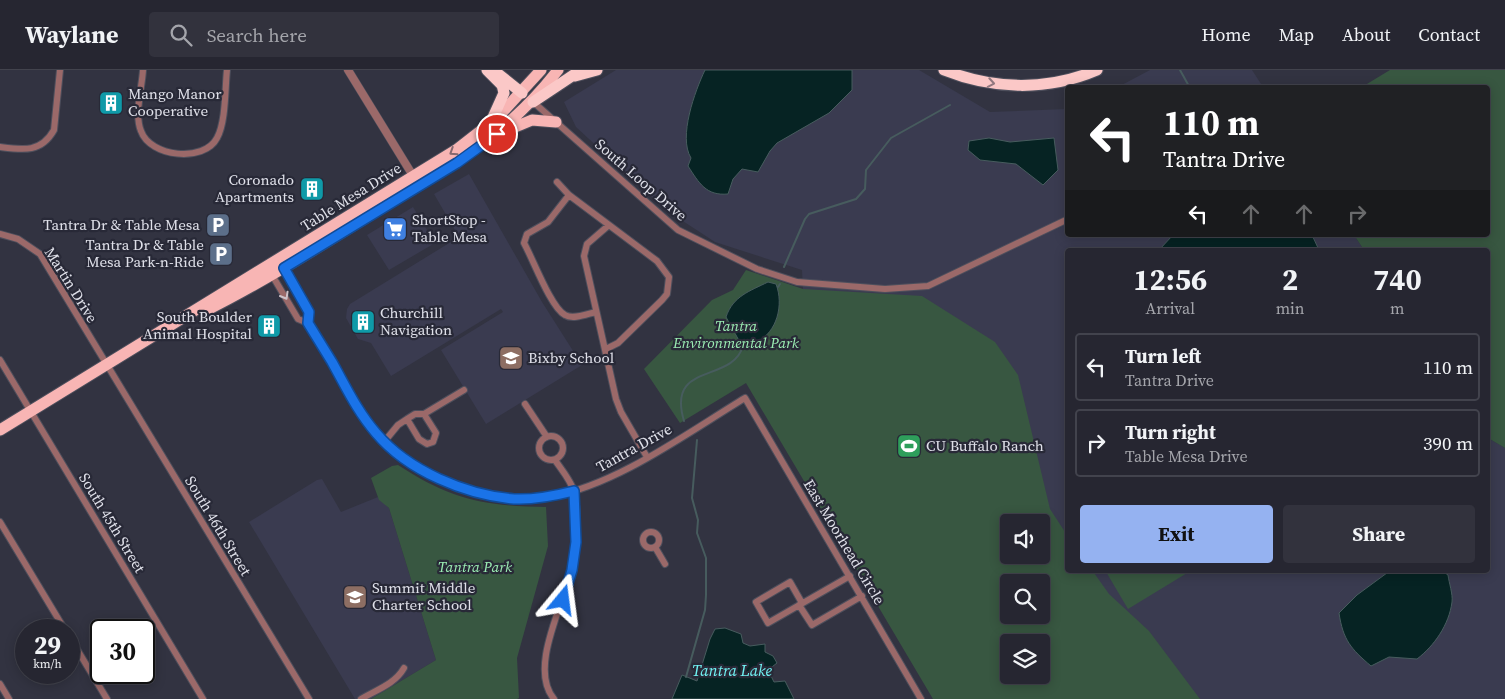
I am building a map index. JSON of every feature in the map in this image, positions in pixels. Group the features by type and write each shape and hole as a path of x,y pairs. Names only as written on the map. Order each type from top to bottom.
{"highway":[{"path":"487,70 502,85 504,93 490,124"},
{"path":"494,70 522,93"},
{"name":"Table Mesa Drive","path":"163,332 284,268 416,181 490,124 522,93 541,70"},
{"name":"Table Mesa Drive","path":"0,430 163,332 274,262 416,181 473,152 497,134 533,102 558,70"},
{"path":"533,102 582,70"},
{"path":"568,78 597,70"},
{"path":"944,70 981,81 1013,86 1059,83 1098,70"},
{"path":"497,134 532,120 556,122"}],"street":[{"path":"0,148 25,151 43,145 49,138 54,130 60,70"},
{"path":"143,70 138,122 147,141 160,151 196,154 206,150 214,143 220,132 227,70"},
{"path":"348,70 416,181"},
{"name":"South Loop Drive","path":"522,93 678,230 757,269 797,282 886,289 928,286 1065,220"},
{"path":"557,182 569,195 657,261 669,277 668,294 618,343 606,349"},
{"path":"569,195 548,222 527,234 524,243 545,287 559,310 565,316 574,317 596,312"},
{"path":"609,225 587,244 584,251 618,405 647,457"},
{"name":"Martin Drive","path":"0,234 18,239 40,254 106,366"},
{"path":"272,275 274,262"},
{"name":"Tantra Drive","path":"274,262 284,268 309,312 308,323 356,408 384,442 399,454 438,478 475,492 494,496 529,499 549,498 574,491 618,474 745,398"},
{"name":"Tantra Drive","path":"272,275 298,319 308,323"},
{"name":"South 45th Street","path":"0,360 203,699"},
{"name":"South 46th Street","path":"106,366 308,699"},
{"path":"384,442 398,425 407,419 415,414 424,414 464,390"},
{"name":"East Moorhead Circle","path":"745,398 921,699"},
{"path":"525,404 547,437"},
{"path":"407,419 419,439 428,444 433,441 436,434 424,414"},
{"path":"555,436 562,444 563,452 555,460 545,459 539,451 541,442 547,437 555,436"},
{"path":"554,699 547,687 544,664 574,557 576,538 574,491 555,460"},
{"path":"0,522 58,619"},
{"path":"655,547 665,564"},
{"path":"850,576 801,604 768,623 756,602 790,582 801,604 812,625 862,596"},
{"path":"80,654 107,699"},
{"path":"361,699 390,683 399,676 404,668"},
{"path":"0,684 9,699"}],"shaded area":[{"path":"616,70 919,70 990,112 1065,109 1065,237 1355,237 1363,248 1065,248 1065,573 1490,573 1490,439 1505,448 1505,699 933,699 804,313 802,270 715,242 666,210 576,127 564,102"},
{"path":"1150,70 1252,70 1262,85 1122,85"},
{"path":"469,174 542,302 582,365 486,424 441,350 503,312 501,309 391,376 371,343 358,339 346,318 347,309 350,304 459,237 434,194"},
{"path":"413,207 435,243 389,270 367,235"},
{"name":"Summit Middle Charter School","path":"322,479 341,512 378,497 389,508 436,660 371,699 355,699 249,522 317,480"}],"green space":[{"path":"1390,70 1505,70 1505,448 1490,439 1490,248 1363,248 1355,237 1490,237 1490,85 1365,85"},
{"name":"CU Buffalo Ranch","path":"746,270 803,289 922,296 995,342 1018,375 1050,509 1065,532 1065,573 1094,573 1109,594 1149,631 1200,699 933,699 746,383 680,423 644,369 712,300 733,290"},
{"name":"Tantra Park","path":"398,465 434,486 468,498 504,505 546,507 548,546 517,658 519,698 371,699 436,660 389,508 379,500 371,478 392,466"},
{"path":"1107,573 1187,573 1128,609"}],"water":[{"path":"705,70 852,70 852,90 829,113 777,143 758,172 742,169 733,179 728,194 720,194 709,191 704,187 688,166 691,158 687,149 686,138 689,114"},
{"path":"989,138 1010,142 1054,138 1058,170 1043,185 1016,164 980,160 968,150 969,141"},
{"path":"1171,237 1313,237 1318,248 1161,248"},
{"path":"768,282 776,284 778,292 779,309 774,325 770,332 752,345 742,346 726,317 738,299 749,291"},
{"path":"1387,573 1445,573 1448,575 1452,602 1448,619 1440,634 1417,659 1389,657 1371,666 1349,643 1343,630 1339,613 1357,595"},
{"name":"Tantra Lake","path":"725,628 741,634 743,643 750,646 765,644 765,652 773,656 777,663 768,670 774,682 785,681 794,699 672,699 682,675 697,681 715,629"}],"waterway":[{"path":"1180,70 1188,85"},
{"path":"784,267 809,214 856,199 865,189 866,170 891,138 950,105"},
{"path":"684,421 681,402 684,389 692,381 727,365 737,358 743,346"},
{"path":"686,677 705,610 706,595 706,558 697,533 698,520 692,498 697,440"}],"place":[{"name":"Mango Manor Cooperative","path":"111,103"},
{"name":"Coronado Apartments","path":"312,189"},
{"name":"Tantra Dr & Table Mesa","path":"218,225"},
{"name":"ShortStop - Table Mesa","path":"395,229"},
{"name":"Tantra Dr & Table Mesa Park-n-Ride","path":"221,254"},
{"name":"Churchill Navigation","path":"363,322"},
{"name":"South Boulder Animal Hospital","path":"269,326"},
{"name":"Bixby School","path":"511,358"},
{"name":"CU Buffalo Ranch","path":"909,446"},
{"name":"Summit Middle Charter School","path":"355,597"}],"route":[{"path":"497,134 457,163 284,268 309,312 308,323 333,363 356,408 376,434 399,454 438,478 475,492 514,499 529,499 549,498 574,491 576,542 572,570 563,600"}],"park label":[{"name":"Tantra Environmental Park","path":"736,334"}]}
